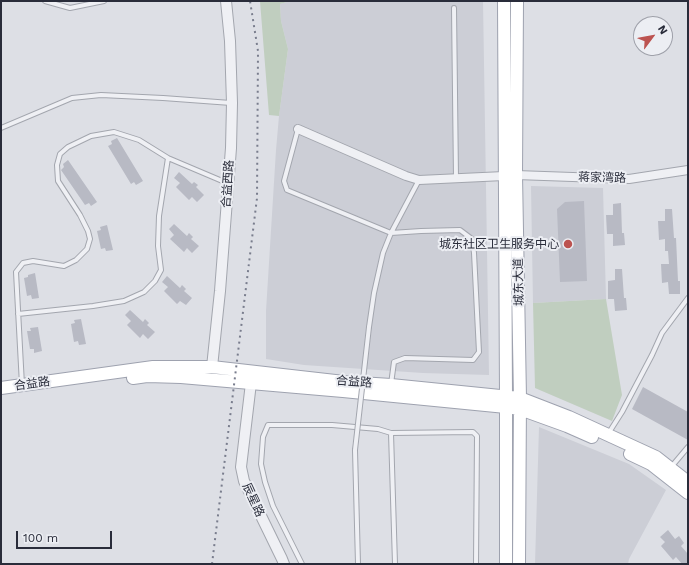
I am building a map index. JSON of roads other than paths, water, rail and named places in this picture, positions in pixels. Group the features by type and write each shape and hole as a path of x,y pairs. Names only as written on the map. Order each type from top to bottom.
{"main road":[{"name":"城东大道","path":"504,1 520,404 519,564"},
{"name":"城东大道","path":"506,564 506,402 510,176 517,1"},
{"name":"合益路","path":"1,388 153,367 212,367 344,382 391,385 520,404 569,418 656,457 688,482"},
{"name":"合益路","path":"1,396 147,376 506,402"},
{"name":"合益路","path":"520,404 651,464 688,493"}],"street":[{"name":"合益西路","path":"212,367 220,291 231,148 232,103 230,41 226,1"},
{"path":"298,129 406,176 419,180"},
{"name":"蒋家湾路","path":"419,180 510,176 629,179 688,170"},
{"name":"辰星路","path":"251,383 241,467 244,481 284,564"}],"lane":[{"path":"45,1 70,8 104,1"},
{"path":"454,8 456,178"},
{"path":"1,128 72,98 101,95 232,103"},
{"path":"298,129 284,181 287,190 391,233 460,230 472,239 479,352 473,360 405,358 394,362 391,385"},
{"path":"22,385 16,272 23,263 33,261 64,266 76,260 87,249 90,239 88,231 80,215 58,181 57,165 60,154 68,147 91,136 114,132 139,140 168,158 228,183"},
{"path":"18,314 124,301 144,292 155,281 161,270 158,246 159,216 168,158"},
{"path":"358,564 356,450 374,293 383,253 391,233 419,180"},
{"path":"607,435 622,412 649,362 662,333 688,298"},
{"path":"302,564 273,506 265,482 261,464 263,436 268,425 332,425 378,429 391,433 473,432 477,436 476,564"},
{"path":"391,433 395,564"},
{"path":"670,468 688,446"}],"railway":[{"path":"212,564 257,198 258,51 250,1"}],"place":[{"name":"城东社区卫生服务中心","path":"568,244"}]}
